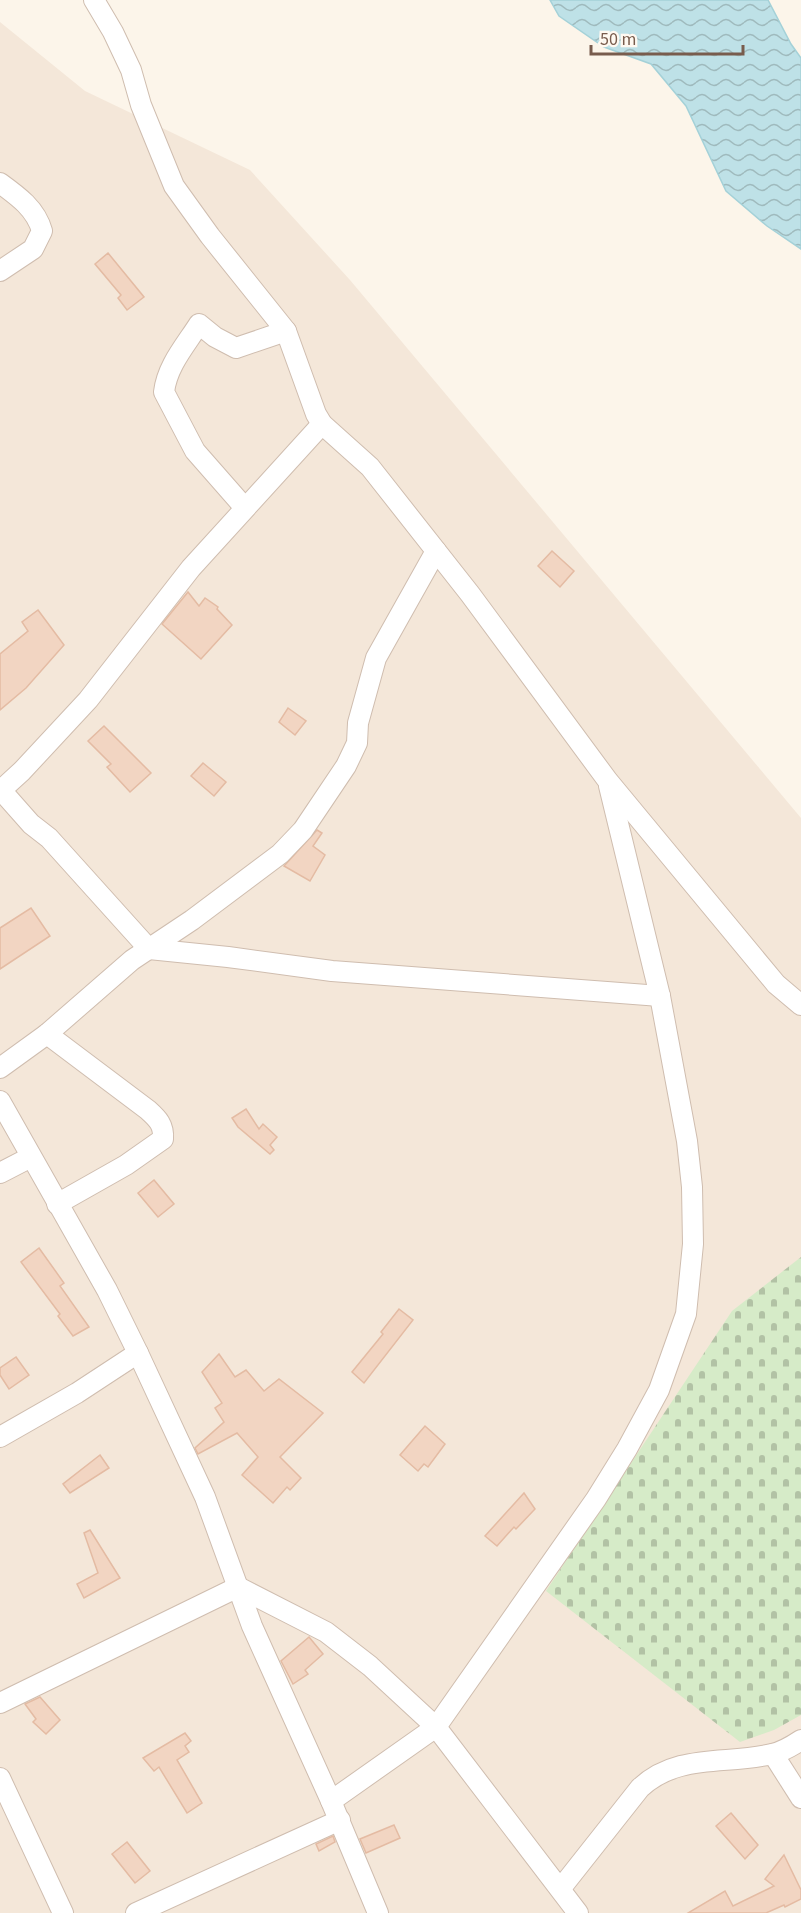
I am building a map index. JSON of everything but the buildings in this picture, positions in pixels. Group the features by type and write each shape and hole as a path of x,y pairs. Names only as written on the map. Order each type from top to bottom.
{"street":[{"path":"94,0 113,32 131,70 141,105 174,186 210,236 286,331 316,414 322,424 370,467 436,551 608,781 776,984 801,1005"},
{"path":"0,183 21,199 39,219 42,231 33,249 0,271"},
{"path":"245,508 195,451 164,392 165,384 168,372 199,324 215,337 236,348 286,331"},
{"path":"322,424 191,568 88,700 22,771 1,790 31,824 50,838 149,949 332,971 660,996"},
{"path":"0,1068 47,1034 132,960 280,854 303,830 346,766 357,743 358,723 376,658 436,551"},
{"path":"331,1801 436,1727 596,1499 627,1449 659,1389 686,1314 693,1244 692,1187 687,1141 660,996 608,781"},
{"path":"47,1034 153,1115 164,1129 163,1138 126,1166 57,1204"},
{"path":"0,1101 107,1290 138,1353 205,1497 257,1636 340,1820 378,1913"},
{"path":"0,1173 31,1156"},
{"path":"0,1437 78,1393 138,1353"},
{"path":"238,1587 326,1632 370,1666 436,1727 578,1913"},
{"path":"0,1703 238,1587"},
{"path":"561,1888 649,1779 674,1766 773,1754 801,1740"},
{"path":"773,1754 801,1798"},
{"path":"0,1778 63,1913"},
{"path":"136,1913 340,1820"}],"shaded area":[{"path":"0,22 85,91 250,170 350,280 801,818 801,1913 0,1913"}],"green space":[{"path":"801,1257 801,1715 774,1730 740,1742 546,1591 732,1311"}],"water":[{"path":"550,0 768,0 801,58 801,249 767,226 726,191 686,106 651,64 604,47 559,16"}]}
